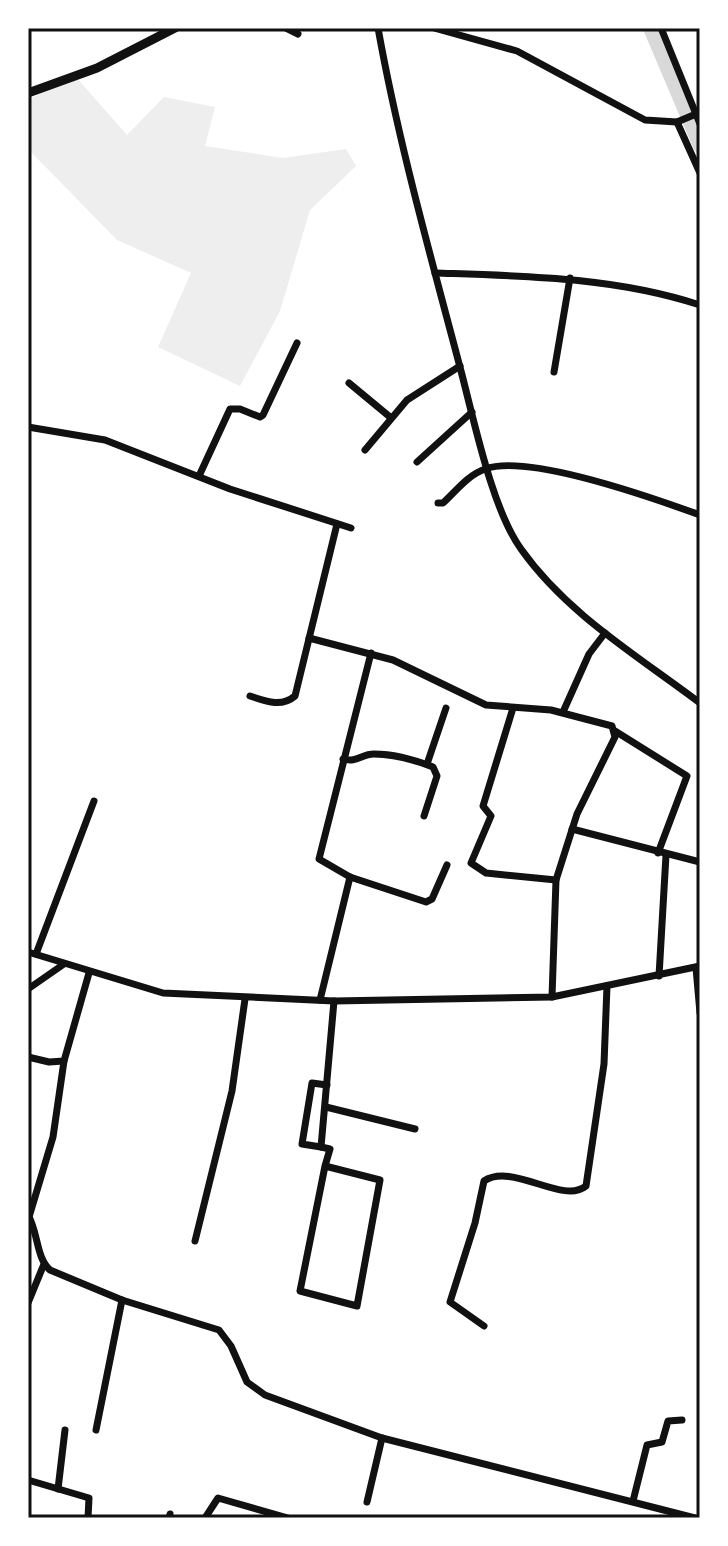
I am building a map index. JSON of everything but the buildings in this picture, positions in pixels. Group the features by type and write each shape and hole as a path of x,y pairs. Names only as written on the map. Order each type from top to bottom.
{"street":[{"path":"28,93 110,62 175,28"},
{"path":"286,28 298,34"},
{"path":"378,28 399,139 472,412 488,467 518,546 542,578 605,633 699,702"},
{"path":"434,28 450,29 517,51 645,120 678,121 694,115"},
{"path":"661,28 700,124"},
{"path":"678,121 700,173"},
{"path":"435,273 570,278 633,291 649,290 700,305"},
{"path":"554,372 570,278"},
{"path":"199,476 230,409 240,409 260,417 263,415 297,343"},
{"path":"365,450 407,400 460,366"},
{"path":"349,383 390,417"},
{"path":"417,462 472,412"},
{"path":"28,427 94,437 351,528"},
{"path":"438,503 443,503 469,478 488,467 584,477 700,515"},
{"path":"250,696 278,703 291,699 298,689 337,524"},
{"path":"563,712 589,654 605,633"},
{"path":"309,638 393,660 486,705 563,712 605,722 687,776 662,854 659,976"},
{"path":"371,653 317,856 350,877 430,902 447,865"},
{"path":"427,764 446,708"},
{"path":"513,708 483,806 491,816 471,863 486,873 556,880"},
{"path":"552,997 556,880 572,829 615,731"},
{"path":"343,759 357,761 376,754 427,764 437,771 424,816"},
{"path":"94,801 32,953 89,973 163,993 334,1001 552,997 698,967 700,1013"},
{"path":"572,829 700,862"},
{"path":"320,1000 350,877"},
{"path":"28,989 64,964"},
{"path":"28,1303 44,1264 29,1216 53,1137 62,1093 64,1061 89,973"},
{"path":"484,1326 450,1302 475,1223 481,1187 484,1181 496,1175 573,1192 586,1186 604,1064 607,986"},
{"path":"195,1241 232,1091 245,999"},
{"path":"321,1147 334,1001"},
{"path":"28,1057 49,1062 64,1061"},
{"path":"325,1166 380,1180 357,1306 300,1291 325,1166 330,1149 302,1144 312,1083 327,1085"},
{"path":"326,1107 415,1129"},
{"path":"44,1264 122,1300 219,1330 251,1388 382,1438 695,1518"},
{"path":"96,1430 122,1300"},
{"path":"633,1501 647,1445 662,1442 668,1421 682,1420"},
{"path":"58,1489 65,1430"},
{"path":"367,1502 382,1438"},
{"path":"28,1480 90,1500 88,1518"},
{"path":"205,1518 218,1498 288,1518"}],"shaded area":[{"path":"75,76 127,135 164,97 215,107 205,146 283,158 346,149 356,166 310,210 280,311 240,386 158,347 191,273 117,240 31,152 28,100"}],"waterway":[{"path":"650,28 700,146"}]}
